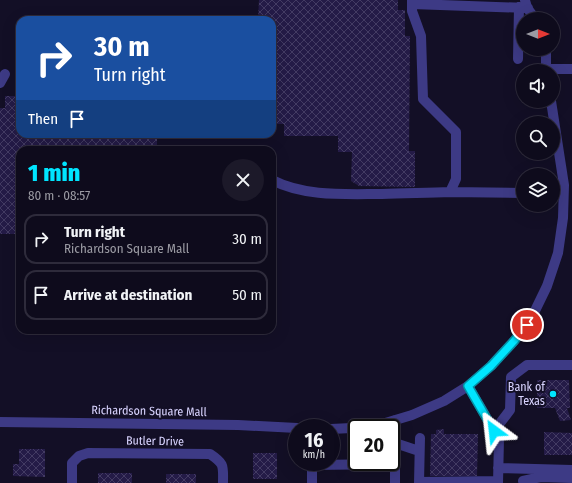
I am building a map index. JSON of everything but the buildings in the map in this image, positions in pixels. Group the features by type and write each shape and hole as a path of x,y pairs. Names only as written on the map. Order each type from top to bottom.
{"street":[{"path":"450,192 456,179 456,132 423,99 421,36 412,11 412,2 524,5 518,59"},
{"path":"560,69 572,69"},
{"path":"398,419 412,415 444,401 468,386 491,366 514,341 536,310 547,286 558,253 563,218 564,185 552,108"},
{"path":"276,181 303,191 334,194 450,192 516,193"},
{"path":"494,431 510,410 511,377 527,365 572,365"},
{"path":"420,438 419,482 498,482 499,439 468,386"},
{"name":"Richardson Square Mall","path":"0,422 238,425 288,428"},
{"path":"400,445 420,451"},
{"name":"Butler Drive","path":"72,483 72,463 79,456 88,453 210,454 220,461 223,469 223,483"},
{"path":"498,468 572,470"},
{"path":"524,468 523,482 541,477 572,478"},
{"path":"312,471 312,483"},
{"path":"395,471 395,483"}],"place":[{"name":"Bank of Texas","path":"553,394"}],"route":[{"path":"494,431 468,386 491,366 527,325"}]}
